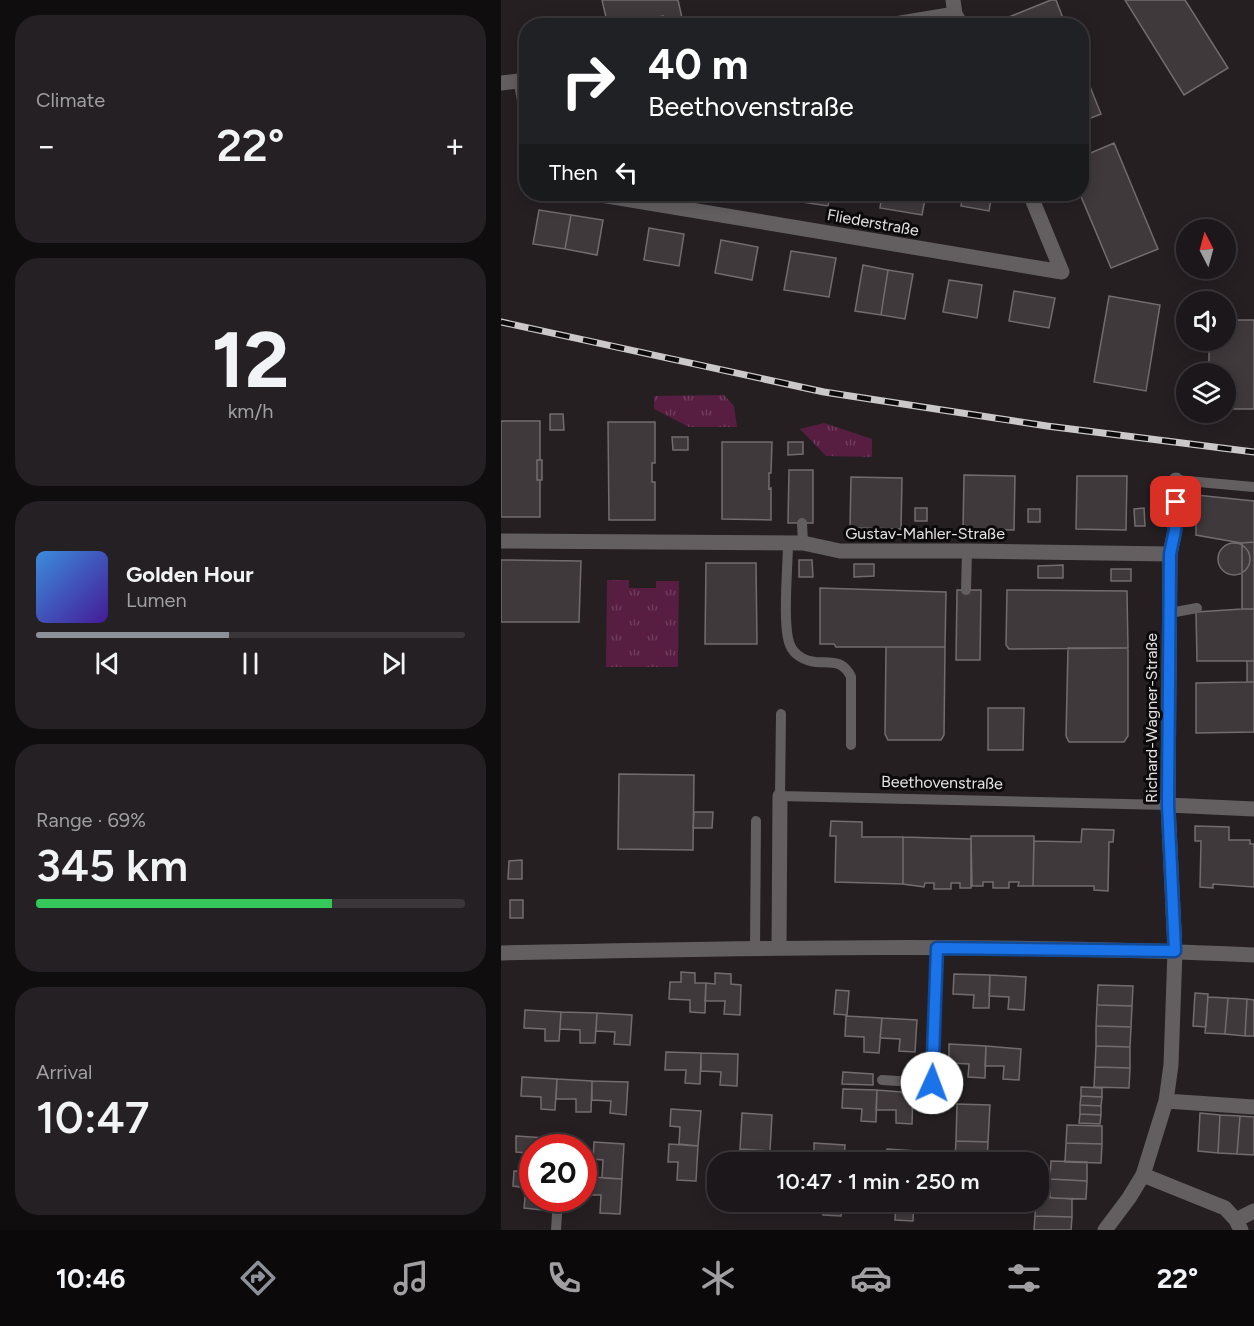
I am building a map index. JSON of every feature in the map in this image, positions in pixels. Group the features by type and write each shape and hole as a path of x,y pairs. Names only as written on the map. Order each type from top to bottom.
{"street":[{"path":"929,18 957,13"},
{"path":"501,83 519,81"},
{"name":"Fliederstraße","path":"637,201 1062,272 1033,201"},
{"name":"Richard-Wagner-Straße","path":"1105,1230 1143,1175 1166,1101 1174,1034 1175,951 1168,805 1170,554 1175,530 1176,480"},
{"name":"Gustav-Mahler-Straße","path":"501,540 795,543 840,552 1170,554"},
{"path":"779,947 780,796"},
{"name":"Beethovenstraße","path":"1168,805 1254,809"},
{"path":"501,953 779,947 1175,951 1254,955"},
{"path":"1166,1101 1254,1107"},
{"path":"1143,1175 1225,1209 1238,1225 1254,1211"}],"lane":[{"path":"1176,480 1254,487"},
{"path":"802,523 795,543 786,633 791,647 800,657 846,667 851,677 851,745"},
{"path":"966,590 967,551"},
{"path":"1170,613 1197,608"},
{"path":"780,796 781,714"},
{"name":"Beethovenstraße","path":"780,796 1168,805"},
{"path":"755,948 756,821"},
{"path":"882,1080 932,1083 937,948"},
{"path":"556,1230 557,1212"}],"green space":[{"path":"724,395 734,406 737,427 689,427 654,409 654,396"},
{"path":"824,423 872,439 872,457 826,456 800,429"},
{"path":"607,580 629,580 629,588 656,588 656,581 679,581 678,667 606,667"}],"building":[{"path":"602,0 678,0 682,18 663,18 663,16 606,18"},
{"path":"1056,0 1063,18 1009,18"},
{"path":"1125,0 1185,0 1228,68 1184,95"},
{"path":"1089,84 1101,114 1089,119"},
{"path":"1114,143 1158,249 1111,268 1083,201 1089,201 1089,154"},
{"path":"796,201 829,201 828,206"},
{"path":"881,201 925,201 922,215 880,208"},
{"path":"962,201 991,201 989,211 961,206"},
{"path":"539,210 571,215 565,249 533,244"},
{"path":"571,215 603,220 597,255 565,249"},
{"path":"649,228 684,234 679,266 644,260"},
{"path":"721,240 758,247 752,280 715,273"},
{"path":"791,251 836,258 829,297 784,290"},
{"path":"863,265 888,270 881,315 855,311"},
{"path":"888,270 913,274 905,319 881,315"},
{"path":"949,280 982,285 977,318 943,312"},
{"path":"1014,291 1055,298 1049,328 1009,321"},
{"path":"1109,296 1160,305 1146,391 1094,382"},
{"path":"1236,320 1254,320 1254,409 1236,409 1236,363 1209,363 1209,351 1236,351"},
{"path":"550,414 563,414 564,430 550,430"},
{"path":"501,421 540,421 540,460 537,460 537,480 540,480 540,517 501,517"},
{"path":"608,422 655,422 655,463 652,463 652,482 655,482 655,520 609,520"},
{"path":"672,437 688,437 688,450 673,450"},
{"path":"722,442 772,442 771,473 769,473 771,520 722,519"},
{"path":"788,442 803,442 803,454 788,455"},
{"path":"537,460 542,460 542,480 537,480"},
{"path":"789,470 813,470 813,523 788,523"},
{"path":"964,475 1015,476 1014,530 963,529"},
{"path":"1077,476 1127,476 1126,530 1076,529"},
{"path":"851,477 902,478 901,529 850,528"},
{"path":"1196,495 1254,501 1254,542 1241,543 1196,535"},
{"path":"915,508 927,508 927,521 915,521"},
{"path":"1144,508 1145,526 1135,526 1134,509"},
{"path":"1028,509 1040,509 1040,522 1028,522"},
{"path":"1254,542 1254,609 1242,609 1242,543"},
{"path":"1234,543 1245,548 1250,559 1245,570 1234,575 1223,570 1218,559 1223,548"},
{"path":"501,560 581,561 579,622 501,622"},
{"path":"799,560 812,560 813,577 799,577"},
{"path":"706,563 756,563 757,644 705,644"},
{"path":"854,564 874,564 874,576 854,577"},
{"path":"1063,565 1063,578 1038,578 1038,566"},
{"path":"1111,569 1131,569 1131,581 1111,581"},
{"path":"820,588 946,592 945,647 836,647 834,644 820,644"},
{"path":"957,590 981,590 980,660 956,660"},
{"path":"1007,590 1127,591 1128,648 1009,649 1006,645"},
{"path":"1254,609 1254,661 1197,661 1196,612"},
{"path":"886,647 945,647 944,735 941,740 888,740 885,734"},
{"path":"1068,648 1128,648 1128,736 1124,742 1069,742 1066,736"},
{"path":"1247,661 1254,661 1254,682 1247,682"},
{"path":"1254,682 1254,732 1196,733 1196,683"},
{"path":"988,708 1024,708 1023,750 988,750"},
{"path":"619,774 694,775 693,850 618,849"},
{"path":"694,812 713,812 712,828 693,828"},
{"path":"831,821 862,822 862,837 903,837 903,884 835,882 836,836 830,836"},
{"path":"1195,826 1229,827 1229,840 1250,840 1250,844 1254,844 1254,887 1213,884 1213,888 1200,887 1201,841 1195,841"},
{"path":"1082,829 1114,830 1113,842 1109,842 1108,891 1094,890 1094,886 1033,886 1034,841 1081,842"},
{"path":"971,836 1034,836 1033,886 1018,886 1019,882 1009,882 1009,888 993,888 993,882 983,882 983,886 972,886"},
{"path":"903,837 971,839 971,888 960,888 960,883 951,883 951,889 934,889 934,883 925,883 924,887 903,884"},
{"path":"522,860 522,879 508,879 509,861"},
{"path":"510,900 523,900 523,918 510,918"},
{"path":"681,972 695,973 695,983 706,983 705,1013 690,1012 690,1000 669,999 670,982 681,982"},
{"path":"715,973 731,974 731,984 741,985 740,1015 724,1014 725,1001 705,1001 706,983 715,984"},
{"path":"954,974 990,975 989,1008 973,1008 974,995 953,994"},
{"path":"990,975 1026,977 1024,1010 1008,1009 1009,997 989,996"},
{"path":"1098,985 1133,986 1132,1006 1097,1005"},
{"path":"836,990 849,991 847,1015 834,1014"},
{"path":"1195,993 1208,994 1206,1027 1193,1026"},
{"path":"1208,997 1228,998 1225,1034 1205,1033"},
{"path":"1228,998 1247,999 1245,1036 1225,1034"},
{"path":"1247,999 1254,1000 1254,1036 1245,1036"},
{"path":"1097,1005 1132,1006 1131,1027 1096,1026"},
{"path":"525,1010 561,1012 559,1041 545,1041 545,1029 524,1028"},
{"path":"561,1012 597,1013 595,1043 580,1043 580,1030 560,1029"},
{"path":"597,1013 632,1015 630,1045 614,1044 615,1032 596,1031"},
{"path":"846,1016 882,1018 879,1053 864,1052 864,1037 845,1036"},
{"path":"882,1018 917,1020 915,1052 899,1051 900,1039 880,1038"},
{"path":"1096,1026 1131,1027 1130,1047 1096,1046"},
{"path":"949,1044 986,1046 985,1078 968,1077 969,1064 949,1063"},
{"path":"986,1046 1021,1049 1019,1080 1003,1079 1004,1066 985,1066"},
{"path":"1096,1046 1130,1047 1130,1068 1095,1067"},
{"path":"666,1052 701,1053 700,1084 685,1083 686,1070 665,1070"},
{"path":"701,1053 738,1054 737,1086 720,1085 721,1072 701,1071"},
{"path":"1095,1067 1130,1068 1129,1088 1094,1087"},
{"path":"843,1072 873,1074 873,1085 842,1084"},
{"path":"522,1077 557,1079 555,1110 541,1109 541,1097 521,1096"},
{"path":"557,1079 592,1081 591,1112 576,1112 576,1099 556,1099"},
{"path":"592,1081 628,1082 626,1115 610,1113 611,1101 592,1100"},
{"path":"914,1087 942,1088 941,1109 912,1108"},
{"path":"1081,1087 1102,1088 1102,1097 1081,1096"},
{"path":"843,1089 877,1090 876,1122 861,1121 862,1109 842,1108"},
{"path":"877,1090 913,1093 912,1124 896,1123 896,1110 876,1110"},
{"path":"1081,1096 1102,1097 1101,1106 1080,1105"},
{"path":"957,1104 990,1105 988,1142 956,1141"},
{"path":"1080,1105 1101,1106 1101,1115 1080,1114"},
{"path":"671,1109 701,1111 698,1146 679,1144 680,1127 670,1126"},
{"path":"742,1113 772,1115 770,1151 740,1149"},
{"path":"1200,1113 1220,1115 1218,1153 1198,1151"},
{"path":"1080,1114 1101,1115 1100,1124 1079,1123"},
{"path":"1220,1115 1240,1116 1237,1154 1218,1153"},
{"path":"1240,1116 1254,1117 1254,1155 1237,1154"},
{"path":"1067,1125 1102,1126 1102,1144 1066,1143"},
{"path":"516,1136 519,1136 519,1152 516,1152"},
{"path":"956,1141 988,1142 988,1152 955,1152"},
{"path":"597,1142 624,1144 622,1179 602,1178 603,1160 597,1159"},
{"path":"814,1143 845,1145 845,1152 814,1152"},
{"path":"1066,1143 1102,1144 1101,1163 1065,1162"},
{"path":"669,1144 698,1146 696,1181 677,1180 678,1162 668,1162"},
{"path":"740,1149 770,1151 770,1152 740,1152"},
{"path":"887,1149 917,1151 917,1152 887,1152"},
{"path":"1051,1161 1087,1162 1087,1181 1050,1179"},
{"path":"514,1171 519,1171 519,1187 513,1186"},
{"path":"597,1177 622,1179 620,1214 600,1213 601,1195 597,1195"},
{"path":"1050,1179 1087,1181 1086,1199 1050,1198"},
{"path":"1049,1198 1072,1199 1072,1217 1035,1216 1035,1212 1049,1212"},
{"path":"823,1212 841,1212 841,1216 823,1215"},
{"path":"895,1212 913,1212 913,1221 895,1220"},
{"path":"1035,1216 1072,1217 1071,1230 1034,1230"}],"railway":[{"path":"501,322 824,392 1047,426 1254,452"}],"route":[{"path":"932,1083 937,948 1175,951 1168,805 1170,554 1175,530 1176,502"}]}
